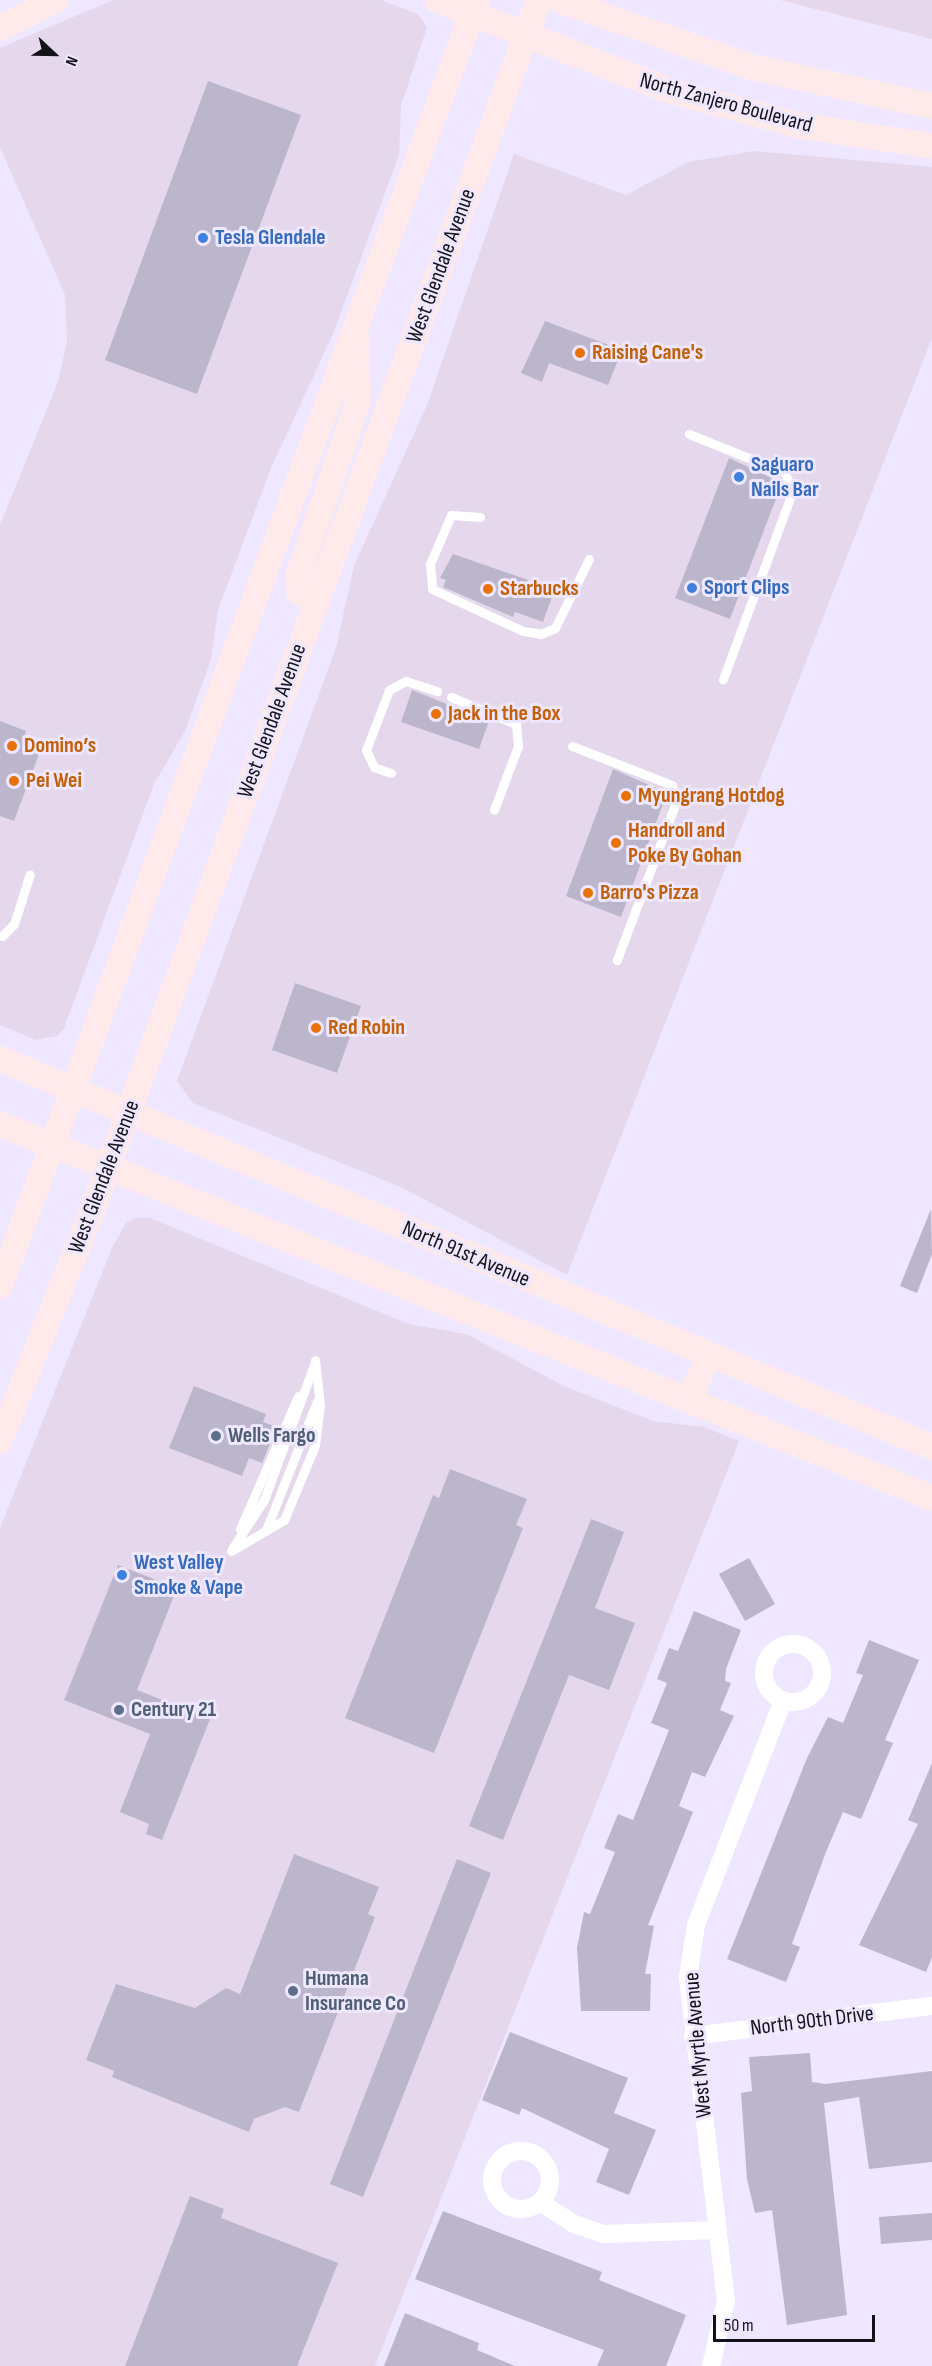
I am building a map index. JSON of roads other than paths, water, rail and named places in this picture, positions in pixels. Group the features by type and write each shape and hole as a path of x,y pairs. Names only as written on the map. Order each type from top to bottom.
{"main road":[{"path":"0,28 56,0"},
{"name":"North Zanjero Boulevard","path":"437,0 475,6 525,38 644,82 753,114 932,146"},
{"name":"West Glendale Avenue","path":"0,1441 129,1111 539,0"},
{"name":"North Zanjero Boulevard","path":"559,0 751,67 932,106"},
{"path":"0,1286 475,6"},
{"path":"316,601 299,592 298,578 358,401 356,327"},
{"name":"North 91st Avenue","path":"0,1059 932,1447"},
{"path":"0,1124 107,1169 932,1498"},
{"path":"690,1400 709,1355"}],"street":[{"name":"West Myrtle Avenue","path":"711,2366 726,2301 693,2036 688,1977 696,1924 783,1701"},
{"name":"North 90th Drive","path":"693,2036 932,2006"},
{"path":"540,2202 574,2224 603,2234 718,2230"}],"lane":[{"path":"689,435 792,480 790,499 723,679"},
{"path":"480,517 451,514 430,564 432,589 523,631 541,634 555,628 589,559"},
{"path":"391,773 374,767 366,750 389,690 406,681 437,692"},
{"path":"451,697 507,718 521,735 494,810"},
{"path":"572,746 672,785 676,802 617,960"},
{"path":"2,936 14,924 30,874"},
{"path":"315,1360 319,1396 315,1445 284,1520 231,1551 264,1500 315,1360"},
{"path":"266,1530 319,1396"}],"place":[{"name":"Tesla Glendale","path":"203,238"},
{"name":"Raising Cane's","path":"580,353"},
{"name":"Saguaro Nails Bar","path":"739,477"},
{"name":"Sport Clips","path":"692,588"},
{"name":"Starbucks","path":"488,589"},
{"name":"Jack in the Box","path":"436,714"},
{"name":"Domino’s","path":"12,746"},
{"name":"Pei Wei","path":"14,781"},
{"name":"Myungrang Hotdog","path":"626,796"},
{"name":"Handroll and Poke By Gohan","path":"616,843"},
{"name":"Barro's Pizza","path":"588,893"},
{"name":"Red Robin","path":"316,1028"},
{"name":"Wells Fargo","path":"216,1436"},
{"name":"West Valley Smoke & Vape","path":"122,1575"},
{"name":"Century 21","path":"119,1710"},
{"name":"Humana Insurance Co","path":"293,1991"}]}
